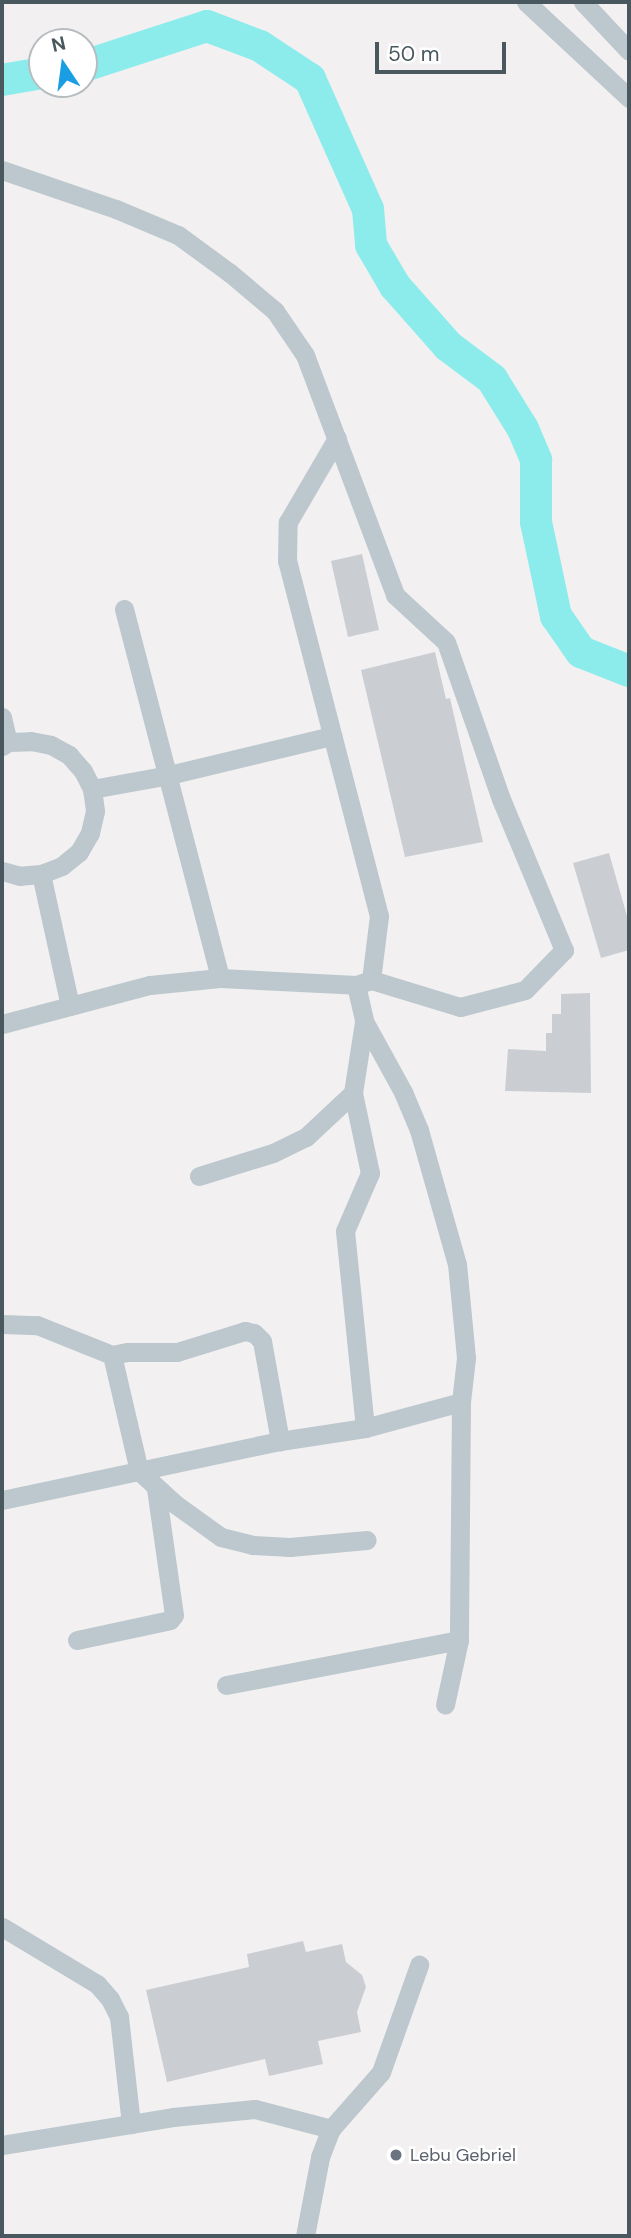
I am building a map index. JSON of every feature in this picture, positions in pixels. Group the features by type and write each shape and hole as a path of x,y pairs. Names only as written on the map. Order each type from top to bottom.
{"street":[{"path":"526,2 629,98"},
{"path":"583,2 629,51"},
{"path":"2,170 116,209 178,236 230,273 275,311 304,355 396,595 446,642 501,799 564,950 525,990 460,1007 364,982 220,978 150,985 2,1024"},
{"path":"337,438 288,522 287,561 379,916 364,982 364,1021 354,1093 370,1173 345,1231 365,1428"},
{"path":"124,609 220,978"},
{"path":"2,717 5,744 31,741 60,750 83,771 92,789 95,811 90,833 79,852 62,866 41,874 20,876 2,871"},
{"path":"92,789 169,775 332,736"},
{"path":"41,874 70,1006"},
{"path":"364,1021 403,1092 419,1130 451,1238 465,1328 466,1358 461,1402 459,1640 444,1705"},
{"path":"199,1175 273,1153 306,1137 354,1093"},
{"path":"2,1324 37,1325 112,1355 128,1352 177,1352 245,1331 254,1333 262,1341 280,1441"},
{"path":"112,1355 139,1471 156,1489 221,1537 252,1545 290,1547 367,1541"},
{"path":"2,1500 280,1441 365,1428 461,1402"},
{"path":"77,1640 170,1620 174,1615 156,1489"},
{"path":"226,1685 459,1640"},
{"path":"2,1927 97,1984 110,1999 119,2017 131,2124"},
{"path":"305,2236 320,2157 331,2129 381,2072 419,1965"},
{"path":"2,2145 131,2124 255,2109 331,2129"}],"building":[{"path":"362,554 379,630 348,637 331,561"},
{"path":"435,652 446,699 450,698 483,842 405,857 361,670"},
{"path":"609,853 629,923 629,950 601,958 573,863"},
{"path":"590,993 591,1093 505,1091 508,1049 546,1051 546,1033 552,1033 552,1014 561,1014 561,994"},
{"path":"303,1941 306,1952 342,1944 346,1962 362,1975 366,1987 357,2012 361,2032 318,2041 323,2064 269,2076 265,2059 167,2082 146,1990 249,1967 247,1954"}],"waterway":[{"path":"98,61 207,26 260,46 310,79 368,209 371,245 395,286 448,346 492,379 523,429 536,460 536,522 556,616 581,652 629,671"},
{"path":"2,80 28,75"}],"place":[{"name":"Lebu Gebriel","path":"396,2155"}]}
